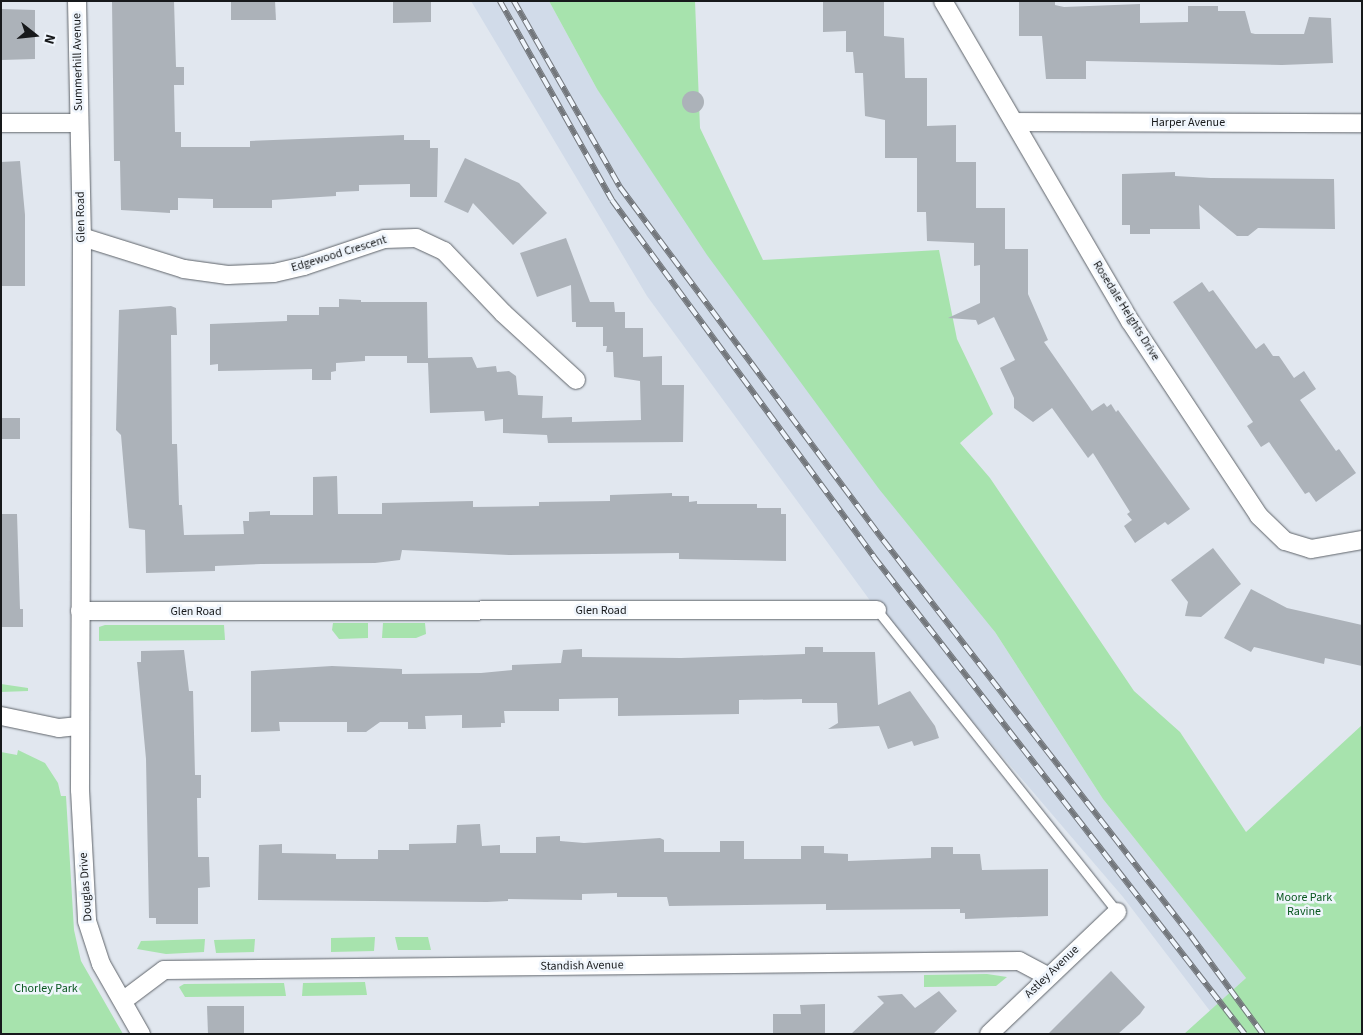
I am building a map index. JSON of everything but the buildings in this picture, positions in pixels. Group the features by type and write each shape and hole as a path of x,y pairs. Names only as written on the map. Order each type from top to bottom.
{"street":[{"name":"Summerhill Avenue","path":"77,1 78,123"},
{"name":"Rosedale Heights Drive","path":"942,1 1130,321 1259,516 1285,540 1311,549 1362,540"},
{"name":"Harper Avenue","path":"1014,122 1362,123"},
{"path":"1,123 78,123"},
{"name":"Glen Road","path":"78,123 82,237 80,611 877,610"},
{"name":"Edgewood Crescent","path":"82,237 184,269 228,275 274,273 304,266 384,239 416,238 444,251 503,313 576,380"},
{"name":"Douglas Drive","path":"80,611 79,726 87,921 95,951 142,1034"},
{"path":"1,716 59,728 79,726"},
{"name":"Astley Avenue","path":"989,1034 1047,976 1117,912"},
{"name":"Standish Avenue","path":"124,1000 164,970 1019,960 1047,976"}],"lane":[{"path":"877,610 1117,912"}],"shaded area":[{"path":"471,1 549,1 597,89 995,632 1103,799 1246,978 1210,1011 1123,897 877,610 647,296"}],"green space":[{"name":"Moore Park Ravine","path":"549,1 695,1 700,128 763,260 939,250 957,339 993,414 960,443 990,478 1134,691 1180,732 1246,832 1362,725 1362,1034 1184,1034 1246,978 1103,799 995,632 879,489 707,255 597,89"},
{"path":"333,623 368,623 368,638 339,639 332,630"},
{"path":"383,623 425,623 426,634 416,638 382,638"},
{"path":"105,625 224,625 225,640 99,641 99,627"},
{"path":"1,684 28,688 28,691 1,692"},
{"name":"Chorley Park","path":"18,750 45,763 58,783 61,796 66,796 74,930 81,961 123,1034 1,1034 1,752 17,755"},
{"path":"375,937 374,951 331,952 331,938"},
{"path":"395,937 428,937 431,950 398,950"},
{"path":"205,939 204,952 166,954 137,949 141,941"},
{"path":"255,939 254,952 216,953 214,940"},
{"path":"987,974 1007,977 996,986 924,987 924,975"},
{"path":"365,982 367,995 302,996 303,983"},
{"path":"284,983 286,996 185,997 179,987 184,984"}],"railway":[{"path":"500,1 612,200 874,557 1245,1034"},
{"path":"514,1 620,187 884,541 1191,936 1263,1034"}]}
